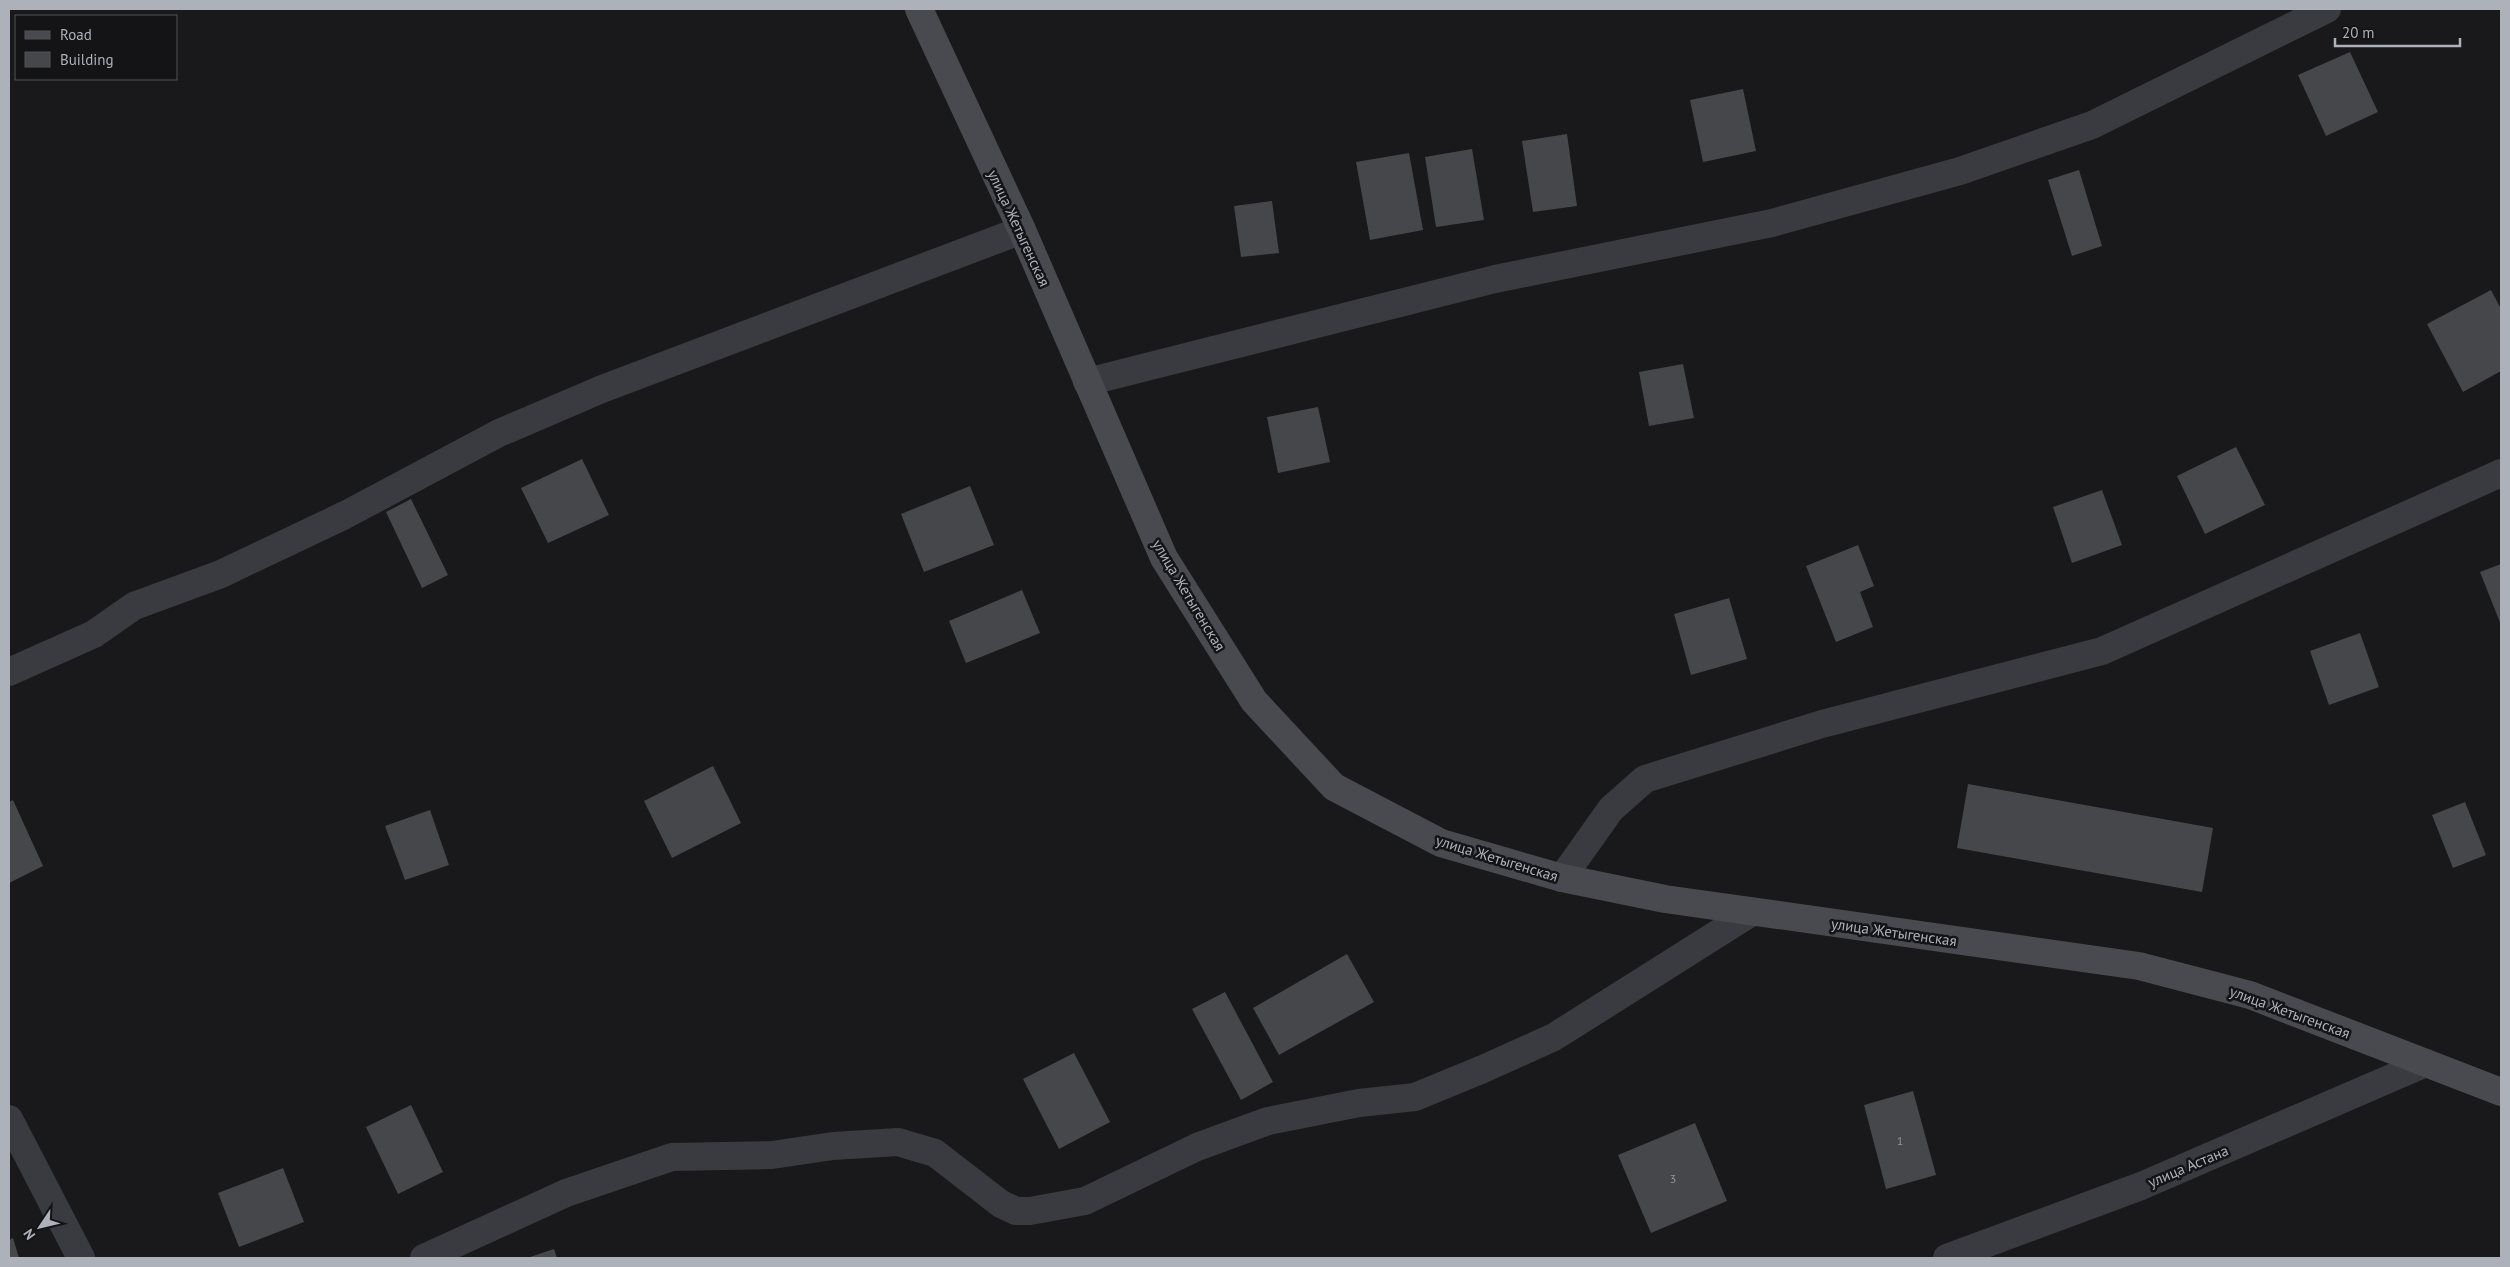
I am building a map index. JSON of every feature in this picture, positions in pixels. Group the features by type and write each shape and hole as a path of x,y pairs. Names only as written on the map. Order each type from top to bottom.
{"main road":[{"name":"улица Жетыгенская","path":"919,9 1022,230 1164,558 1254,701 1334,787 1441,843 1562,878 1665,899 2139,966 2250,995 2501,1092"}],"street":[{"path":"1087,382 1495,278 1772,223 1960,171 2092,125 2326,9"},
{"path":"9,672 94,634 134,606 221,574 345,515 499,433 602,389 1022,230"},
{"path":"1562,878 1611,810 1645,779 1822,724 2102,651 2501,473"},
{"path":"424,1258 566,1193 672,1157 772,1155 834,1146 898,1142 935,1153 1001,1204 1016,1211 1030,1211 1085,1201 1197,1147 1268,1121 1359,1102 1415,1096 1482,1069 1554,1037 1752,912"},
{"name":"улица Астана","path":"1947,1258 2141,1186 2426,1063"},
{"path":"9,1119 81,1258"}],"building":[{"path":"2350,52 2378,112 2326,136 2298,75"},
{"path":"1743,89 1756,151 1703,162 1690,100"},
{"path":"1567,134 1577,206 1533,212 1522,141"},
{"path":"1472,149 1484,220 1436,227 1425,157"},
{"path":"1409,153 1423,230 1370,240 1356,162"},
{"path":"2079,170 2102,246 2072,256 2048,180"},
{"path":"1272,201 1279,253 1241,257 1234,206"},
{"path":"2491,290 2501,309 2501,371 2463,392 2427,324"},
{"path":"1683,364 1694,418 1649,426 1639,372"},
{"path":"1318,407 1330,462 1278,473 1267,417"},
{"path":"2236,447 2265,505 2205,534 2177,476"},
{"path":"582,459 609,515 548,543 521,488"},
{"path":"970,486 994,545 924,572 901,514"},
{"path":"2102,490 2122,545 2072,563 2053,507"},
{"path":"411,499 448,575 422,588 386,512"},
{"path":"1858,545 1874,586 1860,592 1873,627 1836,642 1806,566"},
{"path":"2501,564 2501,625 2480,572"},
{"path":"1022,590 1040,633 966,663 949,621"},
{"path":"1729,598 1747,659 1691,675 1674,614"},
{"path":"2360,633 2379,687 2329,705 2310,651"},
{"path":"713,766 741,823 672,858 644,801"},
{"path":"1968,784 2213,828 2202,892 1957,848"},
{"path":"13,800 43,866 9,883 9,802"},
{"path":"2465,802 2486,855 2453,868 2432,815"},
{"path":"430,810 449,865 405,880 385,826"},
{"path":"1347,954 1374,1002 1279,1055 1253,1008"},
{"path":"1225,992 1273,1082 1241,1100 1192,1009"},
{"path":"1074,1053 1110,1122 1059,1149 1023,1079"},
{"path":"1913,1091 1936,1175 1886,1189 1864,1105"},
{"path":"411,1105 443,1172 398,1194 366,1127"},
{"path":"1695,1123 1727,1201 1651,1233 1618,1155"},
{"path":"283,1168 304,1222 239,1247 218,1193"},
{"path":"13,1238 19,1258 9,1258 9,1240"},
{"path":"554,1249 557,1258 527,1258"}]}
